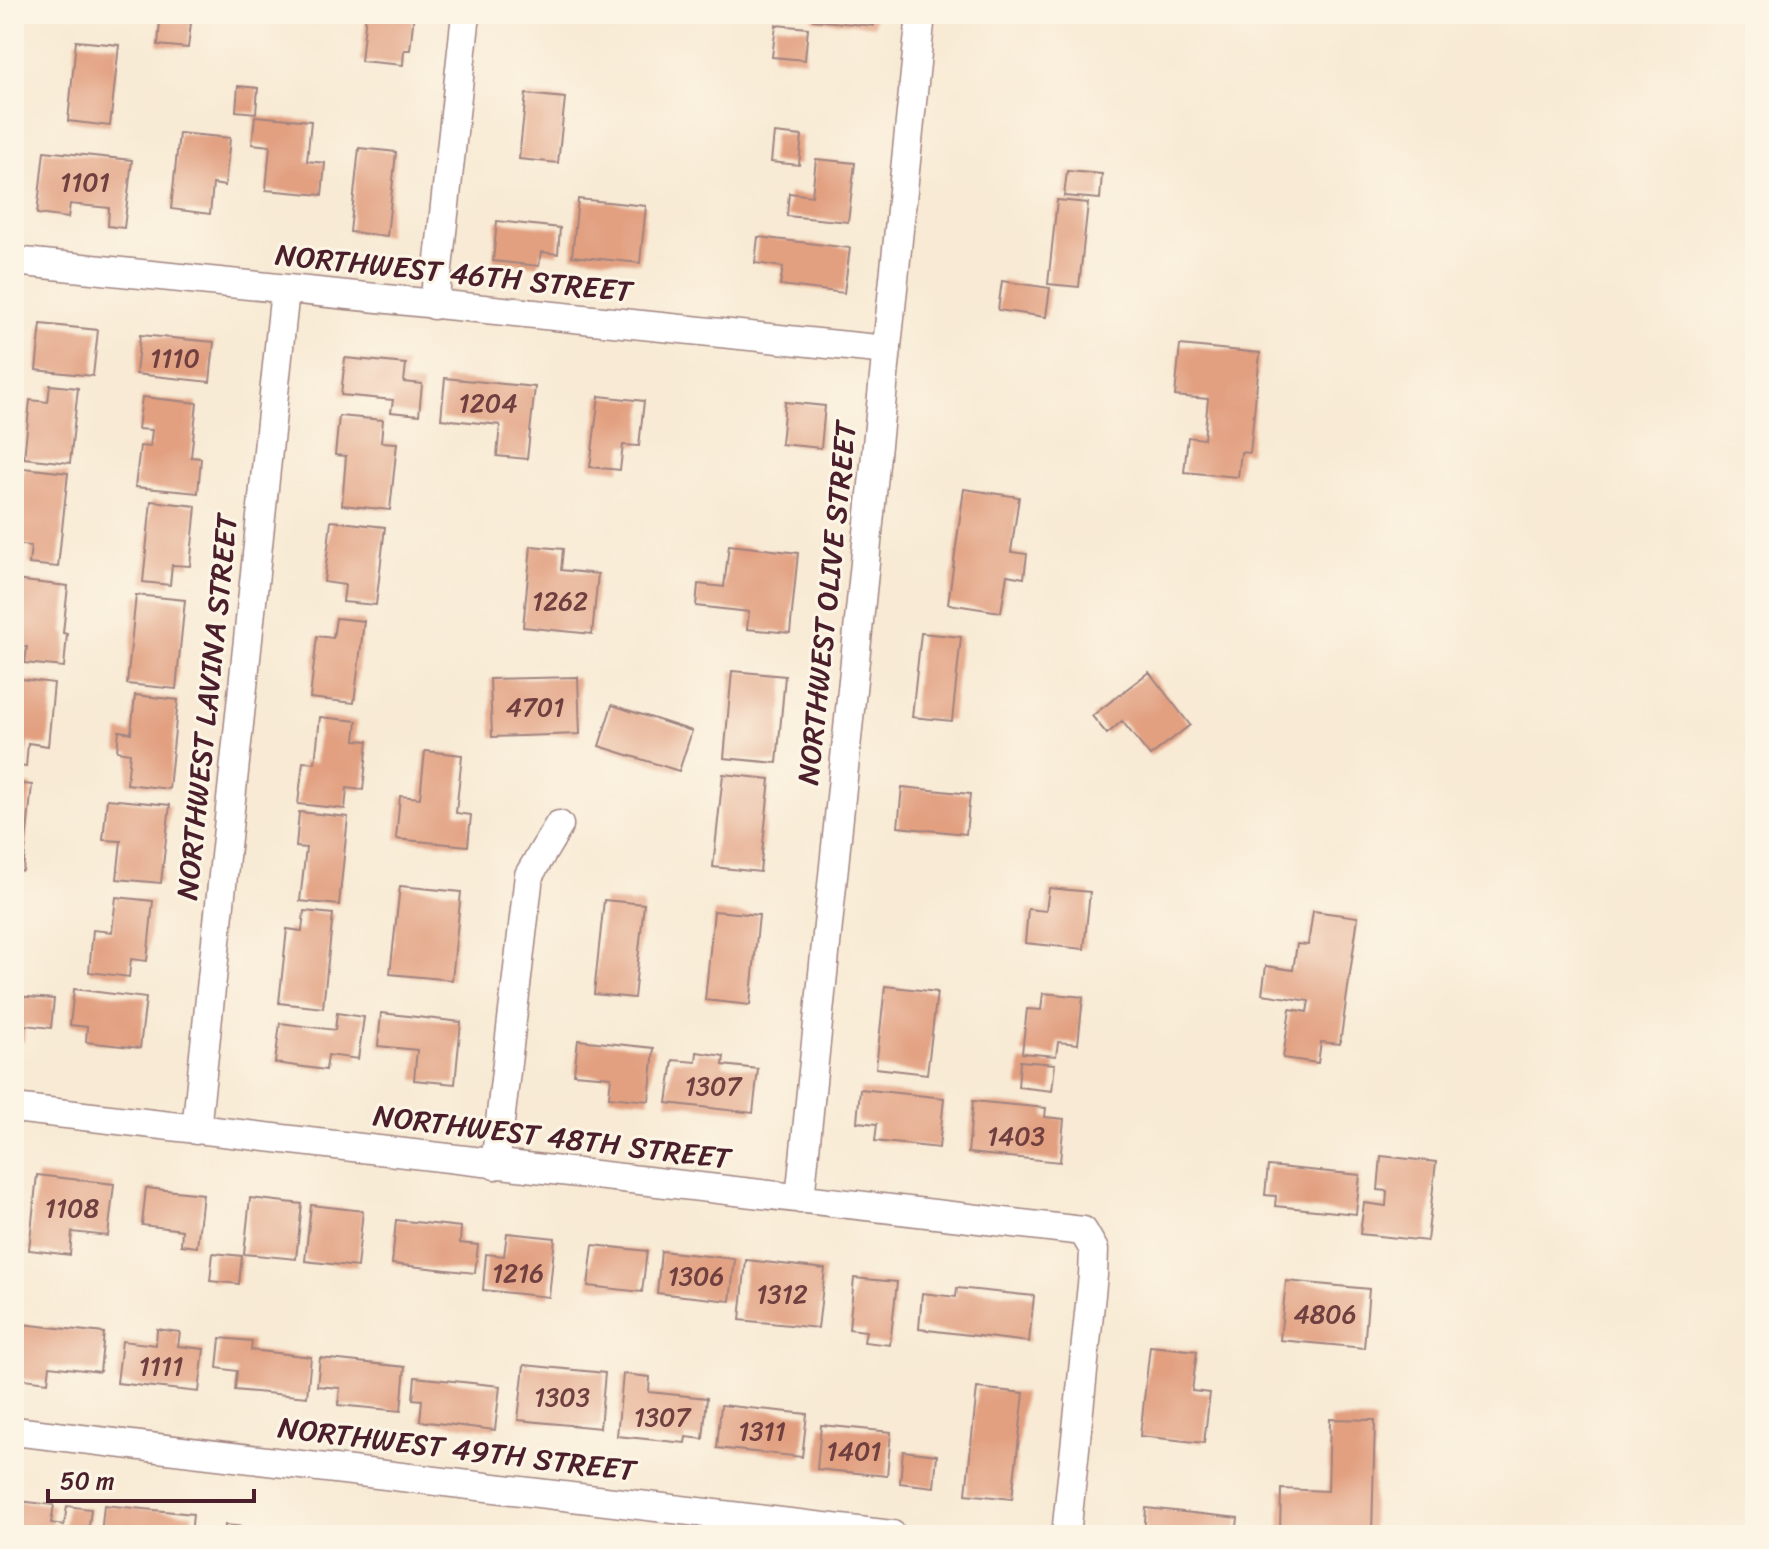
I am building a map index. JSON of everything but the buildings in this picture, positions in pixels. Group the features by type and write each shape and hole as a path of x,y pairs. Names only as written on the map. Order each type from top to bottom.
{"street":[{"path":"434,305 466,14"},
{"name":"NORTHWEST OLIVE STREET","path":"800,1199 921,14"},
{"name":"NORTHWEST 46TH STREET","path":"14,261 887,350"},
{"name":"NORTHWEST LAVINA STREET","path":"196,1130 285,290"},
{"path":"495,1165 529,875 559,825"},
{"name":"NORTHWEST 48TH STREET","path":"14,1108 1083,1231 1094,1250 1093,1275 1066,1535"},
{"name":"NORTHWEST 49TH STREET","path":"14,1431 892,1535"}]}
